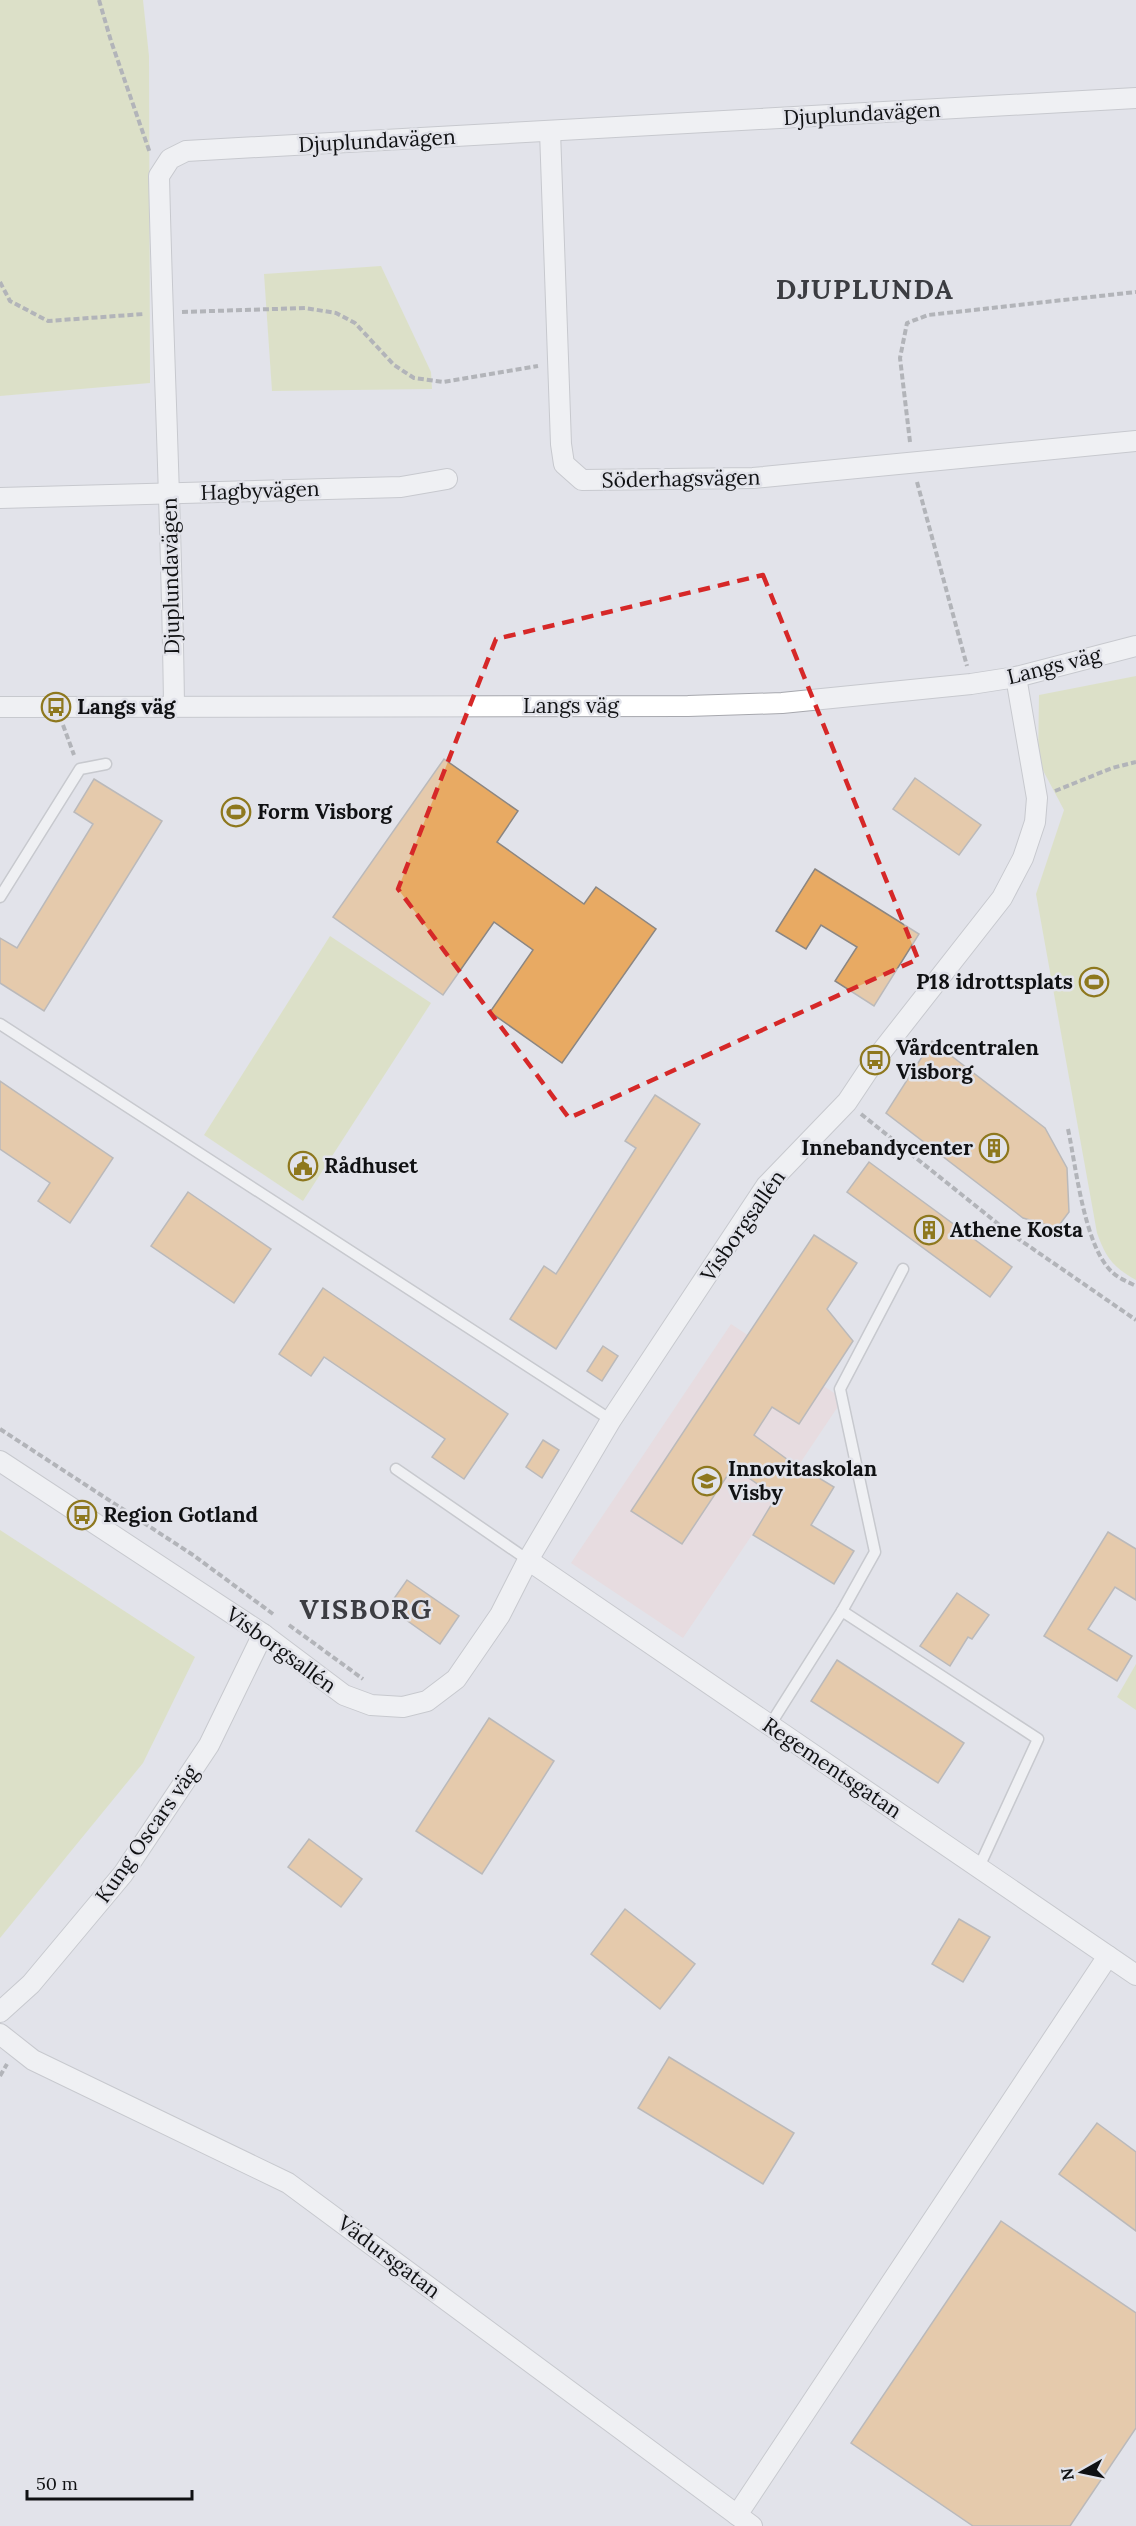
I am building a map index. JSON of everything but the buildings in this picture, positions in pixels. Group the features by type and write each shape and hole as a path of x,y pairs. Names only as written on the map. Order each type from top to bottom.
{"street":[{"name":"Djuplundavägen","path":"174,706 159,176 170,159 186,151 1136,99"},
{"name":"Söderhagsvägen","path":"550,131 557,362 564,464 582,480 753,478 1136,441"},
{"name":"Hagbyvägen","path":"0,498 401,487 447,479"},
{"name":"Langs väg","path":"0,707 700,705 782,702 971,684 1016,677 1136,646"},
{"name":"Visborgsallén","path":"0,1461 263,1634 344,1695 371,1705 403,1707 427,1701 456,1679 500,1615 528,1560 612,1420 766,1186 846,1102 875,1060 1002,898 1023,858 1035,822 1037,798 1016,677"},
{"name":"Regementsgatan","path":"528,1560 1136,1975"},
{"name":"Kung Oscars väg","path":"0,2013 31,1984 123,1874 208,1745 263,1634"},
{"path":"744,2520 1108,1956"},
{"name":"Vädursgatan","path":"0,2034 33,2060 288,2183 744,2520"}],"lane":[{"path":"0,897 80,769 106,764"},
{"path":"0,1024 612,1420"},
{"path":"770,1725 842,1611 875,1552 840,1389 903,1269"},
{"path":"396,1469 528,1560"},
{"path":"842,1611 1038,1739 978,1868"}],"path":[{"path":"99,0 111,41 159,176"},
{"path":"0,282 10,301 48,321 162,312 305,308 336,313 354,323 394,365 414,378 443,382 557,362"},
{"path":"971,684 912,464 900,358 908,323 928,315 1136,292"},
{"path":"56,707 80,769"},
{"path":"1037,798 1112,768 1136,762"},
{"path":"846,1102 1007,1231 1136,1320"},
{"path":"1068,1129 1088,1227 1095,1248 1112,1272 1136,1286"},
{"path":"0,1429 193,1555 279,1617"},
{"path":"288,1624 365,1680"}],"highlighted area":[{"path":"763,575 918,959 569,1118 398,889 496,639"}],"shaded area":[{"name":"Innovitaskolan Visby","path":"731,1324 843,1399 683,1638 571,1563"}],"green space":[{"path":"0,0 143,0 149,56 150,383 0,396"},
{"path":"381,266 431,372 432,389 272,391 264,274"},
{"name":"P18 idrottsplats","path":"1136,676 1136,1280 1121,1271 1111,1261 1097,1233 1036,894 1064,810 1038,761 1039,695"},
{"path":"330,936 431,1003 303,1201 204,1135"},
{"path":"0,1530 195,1657 143,1763 0,1938"},
{"path":"1136,1664 1136,1710 1117,1697"}],"place":[{"name":"Langs väg","path":"56,707"},
{"name":"Form Visborg","path":"236,812"},
{"name":"P18 idrottsplats","path":"1094,982"},
{"name":"Vårdcentralen Visborg","path":"875,1060"},
{"name":"Innebandycenter","path":"994,1148"},
{"name":"Rådhuset","path":"303,1166"},
{"name":"Athene Kosta","path":"929,1230"},
{"name":"Innovitaskolan Visby","path":"707,1481"},
{"name":"Region Gotland","path":"82,1515"}],"district":[{"name":"DJUPLUNDA","path":"865,290"},
{"name":"VISBORG","path":"366,1610"}]}
